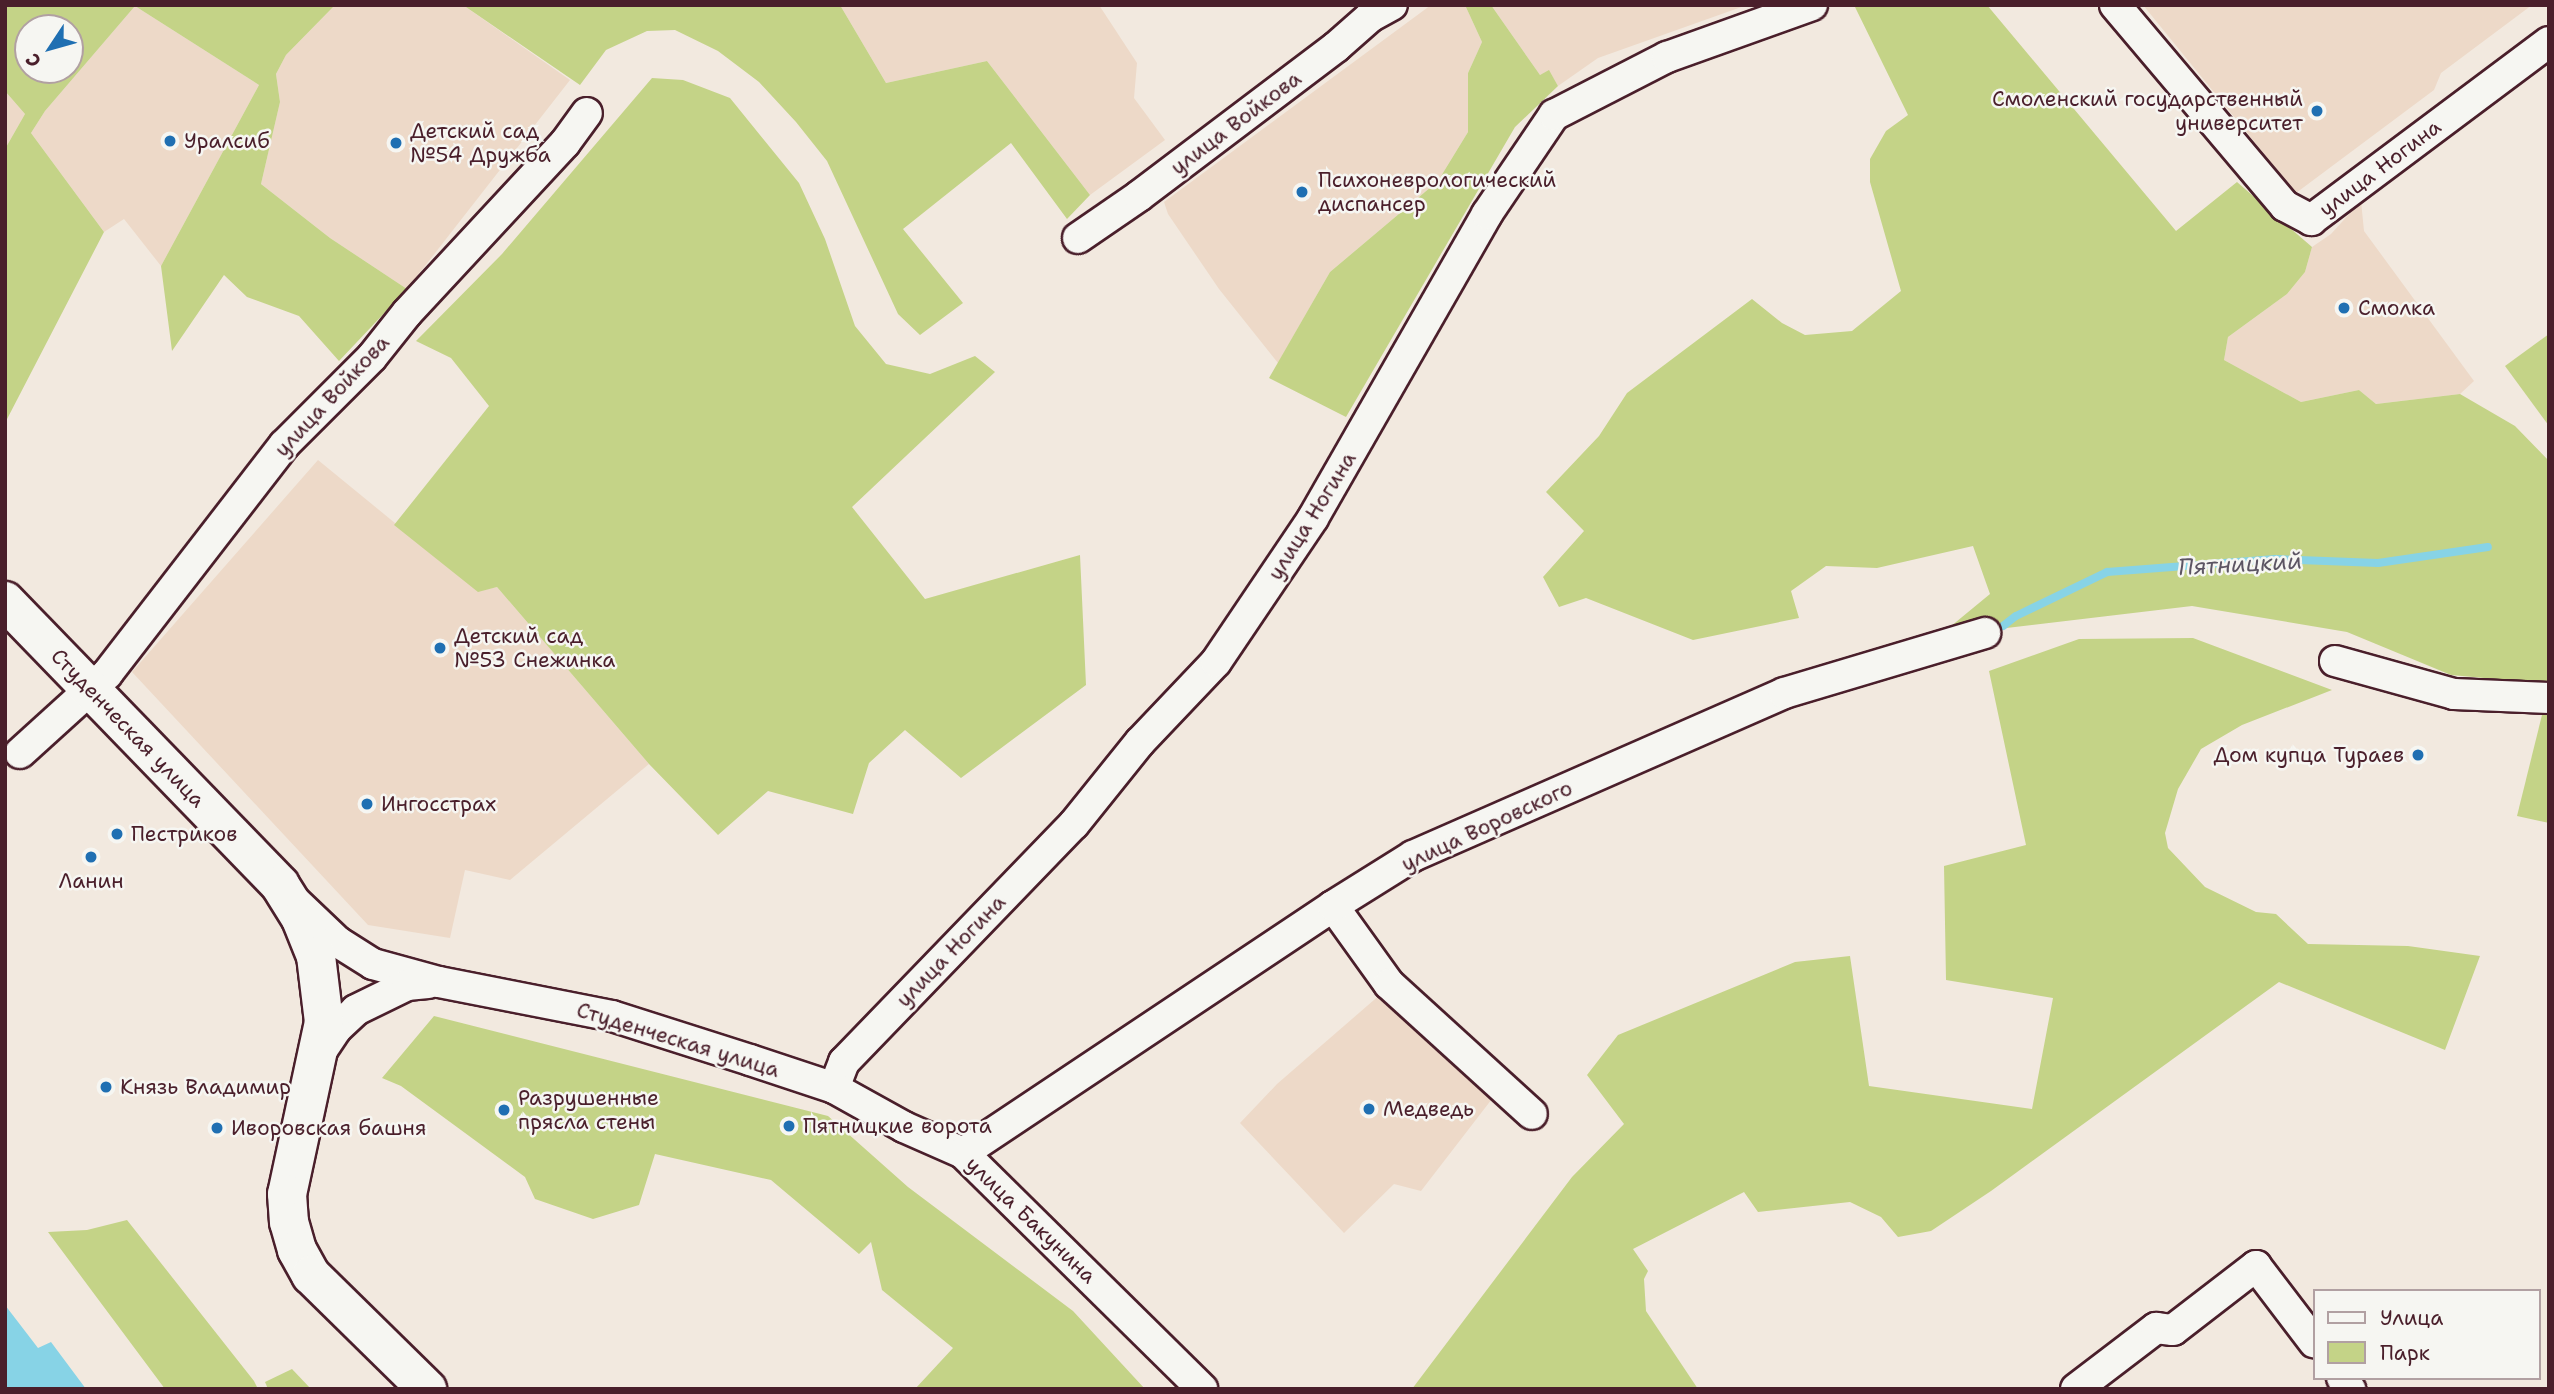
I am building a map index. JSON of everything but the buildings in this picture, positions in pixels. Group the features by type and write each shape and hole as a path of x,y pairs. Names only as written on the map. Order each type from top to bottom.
{"main road":[{"name":"Студенческая улица","path":"5,601 280,885 301,919 316,956 324,1022 320,1053"},
{"path":"320,1053 287,1194 289,1222 297,1250 311,1275 330,1296 427,1389"}],"street":[{"name":"улица Войкова","path":"1078,238 1139,196 1336,47 1370,16 1392,5"},
{"name":"улица Ногина","path":"834,1088 844,1062 1074,824 1140,742 1216,662 1313,518 1487,214 1554,115 1667,57 1812,5"},
{"name":"улица Ногина","path":"2115,5 2285,206 2312,220 2549,42"},
{"name":"улица Войкова","path":"20,753 92,690 284,445 372,357 407,313 565,143 587,113"},
{"name":"улица Воровского","path":"964,1153 1332,906 1413,856 1784,693 1985,633"},
{"path":"2334,661 2454,694 2549,698"},
{"name":"Студенческая улица","path":"280,885 338,942 373,964 439,982 612,1016 834,1088"},
{"path":"1332,906 1390,984 1532,1114"},
{"name":"Студенческая улица","path":"320,1053 337,1028 356,1010 407,985 439,982"},
{"name":"улица Бакунина","path":"834,1088 904,1127 964,1153 1202,1389"},
{"path":"2076,1389 2155,1328 2173,1330 2256,1266 2312,1339"}],"shaded area":[{"name":"Детский сад №54 Дружба","path":"335,5 463,5 570,80 407,289 330,238 261,184 280,102 276,74 286,55"},
{"path":"840,5 1099,5 1137,63 1134,98 1165,140 1090,195 987,61 886,83"},
{"name":"Психоневрологический диспансер","path":"1431,5 1465,5 1482,42 1468,73 1468,132 1438,181 1330,272 1278,363 1219,289 1168,214 1164,202"},
{"path":"1491,5 1747,5 1598,58 1558,86 1549,71 1540,75"},
{"name":"Смоленский государственный университет","path":"2143,5 2532,5 2441,73 2434,90 2296,193"},
{"path":"135,6 259,85 161,266 124,219 104,232 31,133 45,111 68,84 84,84 84,66"},
{"path":"5,91 25,114 5,149"},
{"name":"Смолка","path":"2361,201 2364,231 2474,381 2460,394 2376,404 2359,390 2301,402 2224,360 2228,337 2287,294 2305,272 2312,247 2331,234"},
{"path":"318,460 478,591 497,587 649,764 510,880 465,870 450,938 368,925 132,672"},
{"name":"Медведь","path":"1382,993 1495,1095 1421,1191 1394,1184 1344,1233 1240,1123 1277,1084"}],"green space":[{"path":"5,5 335,5 286,55 276,74 280,102 261,184 330,238 407,289 339,361 299,316 247,297 224,275 172,351 161,266 259,85 135,6 84,66 84,14 14,14 14,84 68,84 45,111 31,133 104,232 5,423 5,149 25,114 5,91"},
{"path":"463,5 840,5 886,83 987,61 1090,195 1067,219 1011,143 903,229 963,303 920,335 898,314 827,161 759,82 718,51 675,30 647,31 606,50 580,85"},
{"path":"1465,5 1491,5 1540,75 1549,70 1558,86 1515,127 1346,417 1269,378 1330,272 1438,181 1468,132 1468,73 1482,42"},
{"path":"1987,5 2176,231 2237,182 2312,247 2305,272 2287,294 2228,337 2224,360 2301,402 2359,390 2376,404 2460,394 2515,426 2549,461 2549,684 2451,675 2347,632 2192,606 1939,636 1990,594 1973,546 1877,568 1826,566 1791,591 1799,618 1693,640 1586,598 1559,607 1543,577 1584,531 1546,492 1599,436 1627,393 1752,299 1782,323 1805,335 1852,331 1901,291 1870,182 1870,159 1886,131 1908,115 1855,7"},
{"path":"652,78 683,80 730,98 799,183 825,239 855,326 886,364 930,374 975,356 995,372 852,507 925,599 1080,555 1086,685 961,778 905,730 869,763 853,814 768,791 718,835 649,764 497,587 478,592 394,525 489,406 451,358 416,341 502,254"},
{"path":"2549,334 2549,426 2505,366"},
{"path":"2193,638 2332,690 2242,725 2201,749 2178,789 2165,833 2168,848 2205,887 2256,912 2276,914 2308,944 2408,946 2480,956 2445,1050 2279,982 1991,1191 1931,1231 1898,1237 1881,1217 1850,1202 1758,1212 1744,1192 1633,1249 1648,1271 1644,1279 1646,1311 1698,1389 1412,1389 1572,1177 1624,1124 1587,1075 1618,1035 1795,962 1850,956 1869,1086 2032,1109 2053,998 1946,980 1944,866 2026,845 1989,671 2079,639"},
{"path":"2542,715 2549,715 2549,823 2517,816"},
{"path":"434,1016 828,1116 908,1187 1073,1311 1145,1389 915,1389 953,1348 882,1290 871,1242 859,1254 771,1180 655,1154 639,1205 593,1219 535,1199 525,1177 401,1086 382,1078"},
{"path":"127,1220 258,1389 165,1389 48,1232 87,1230"},
{"path":"292,1369 311,1389 268,1389 265,1382"}],"water":[{"path":"5,1305 38,1348 51,1342 86,1389 5,1389"}],"waterway":[{"name":"Пятницкий","path":"2003,626 2016,616 2107,572 2276,559 2378,563 2488,547"}],"place":[{"name":"Смоленский государственный университет","path":"2317,111"},
{"name":"Уралсиб","path":"170,141"},
{"name":"Детский сад №54 Дружба","path":"396,143"},
{"name":"Психоневрологический диспансер","path":"1302,192"},
{"name":"Смолка","path":"2344,308"},
{"name":"Детский сад №53 Снежинка","path":"440,648"},
{"name":"Дом купца Тураев","path":"2418,755"},
{"name":"Ингосстрах","path":"367,804"},
{"name":"Пестриков","path":"117,834"},
{"name":"Ланин","path":"91,857"},
{"name":"Князь Владимир","path":"106,1087"},
{"name":"Медведь","path":"1369,1109"},
{"name":"Разрушенные прясла стены","path":"504,1110"},
{"name":"Пятницкие ворота","path":"789,1126"},
{"name":"Иворовская башня","path":"217,1128"}]}
